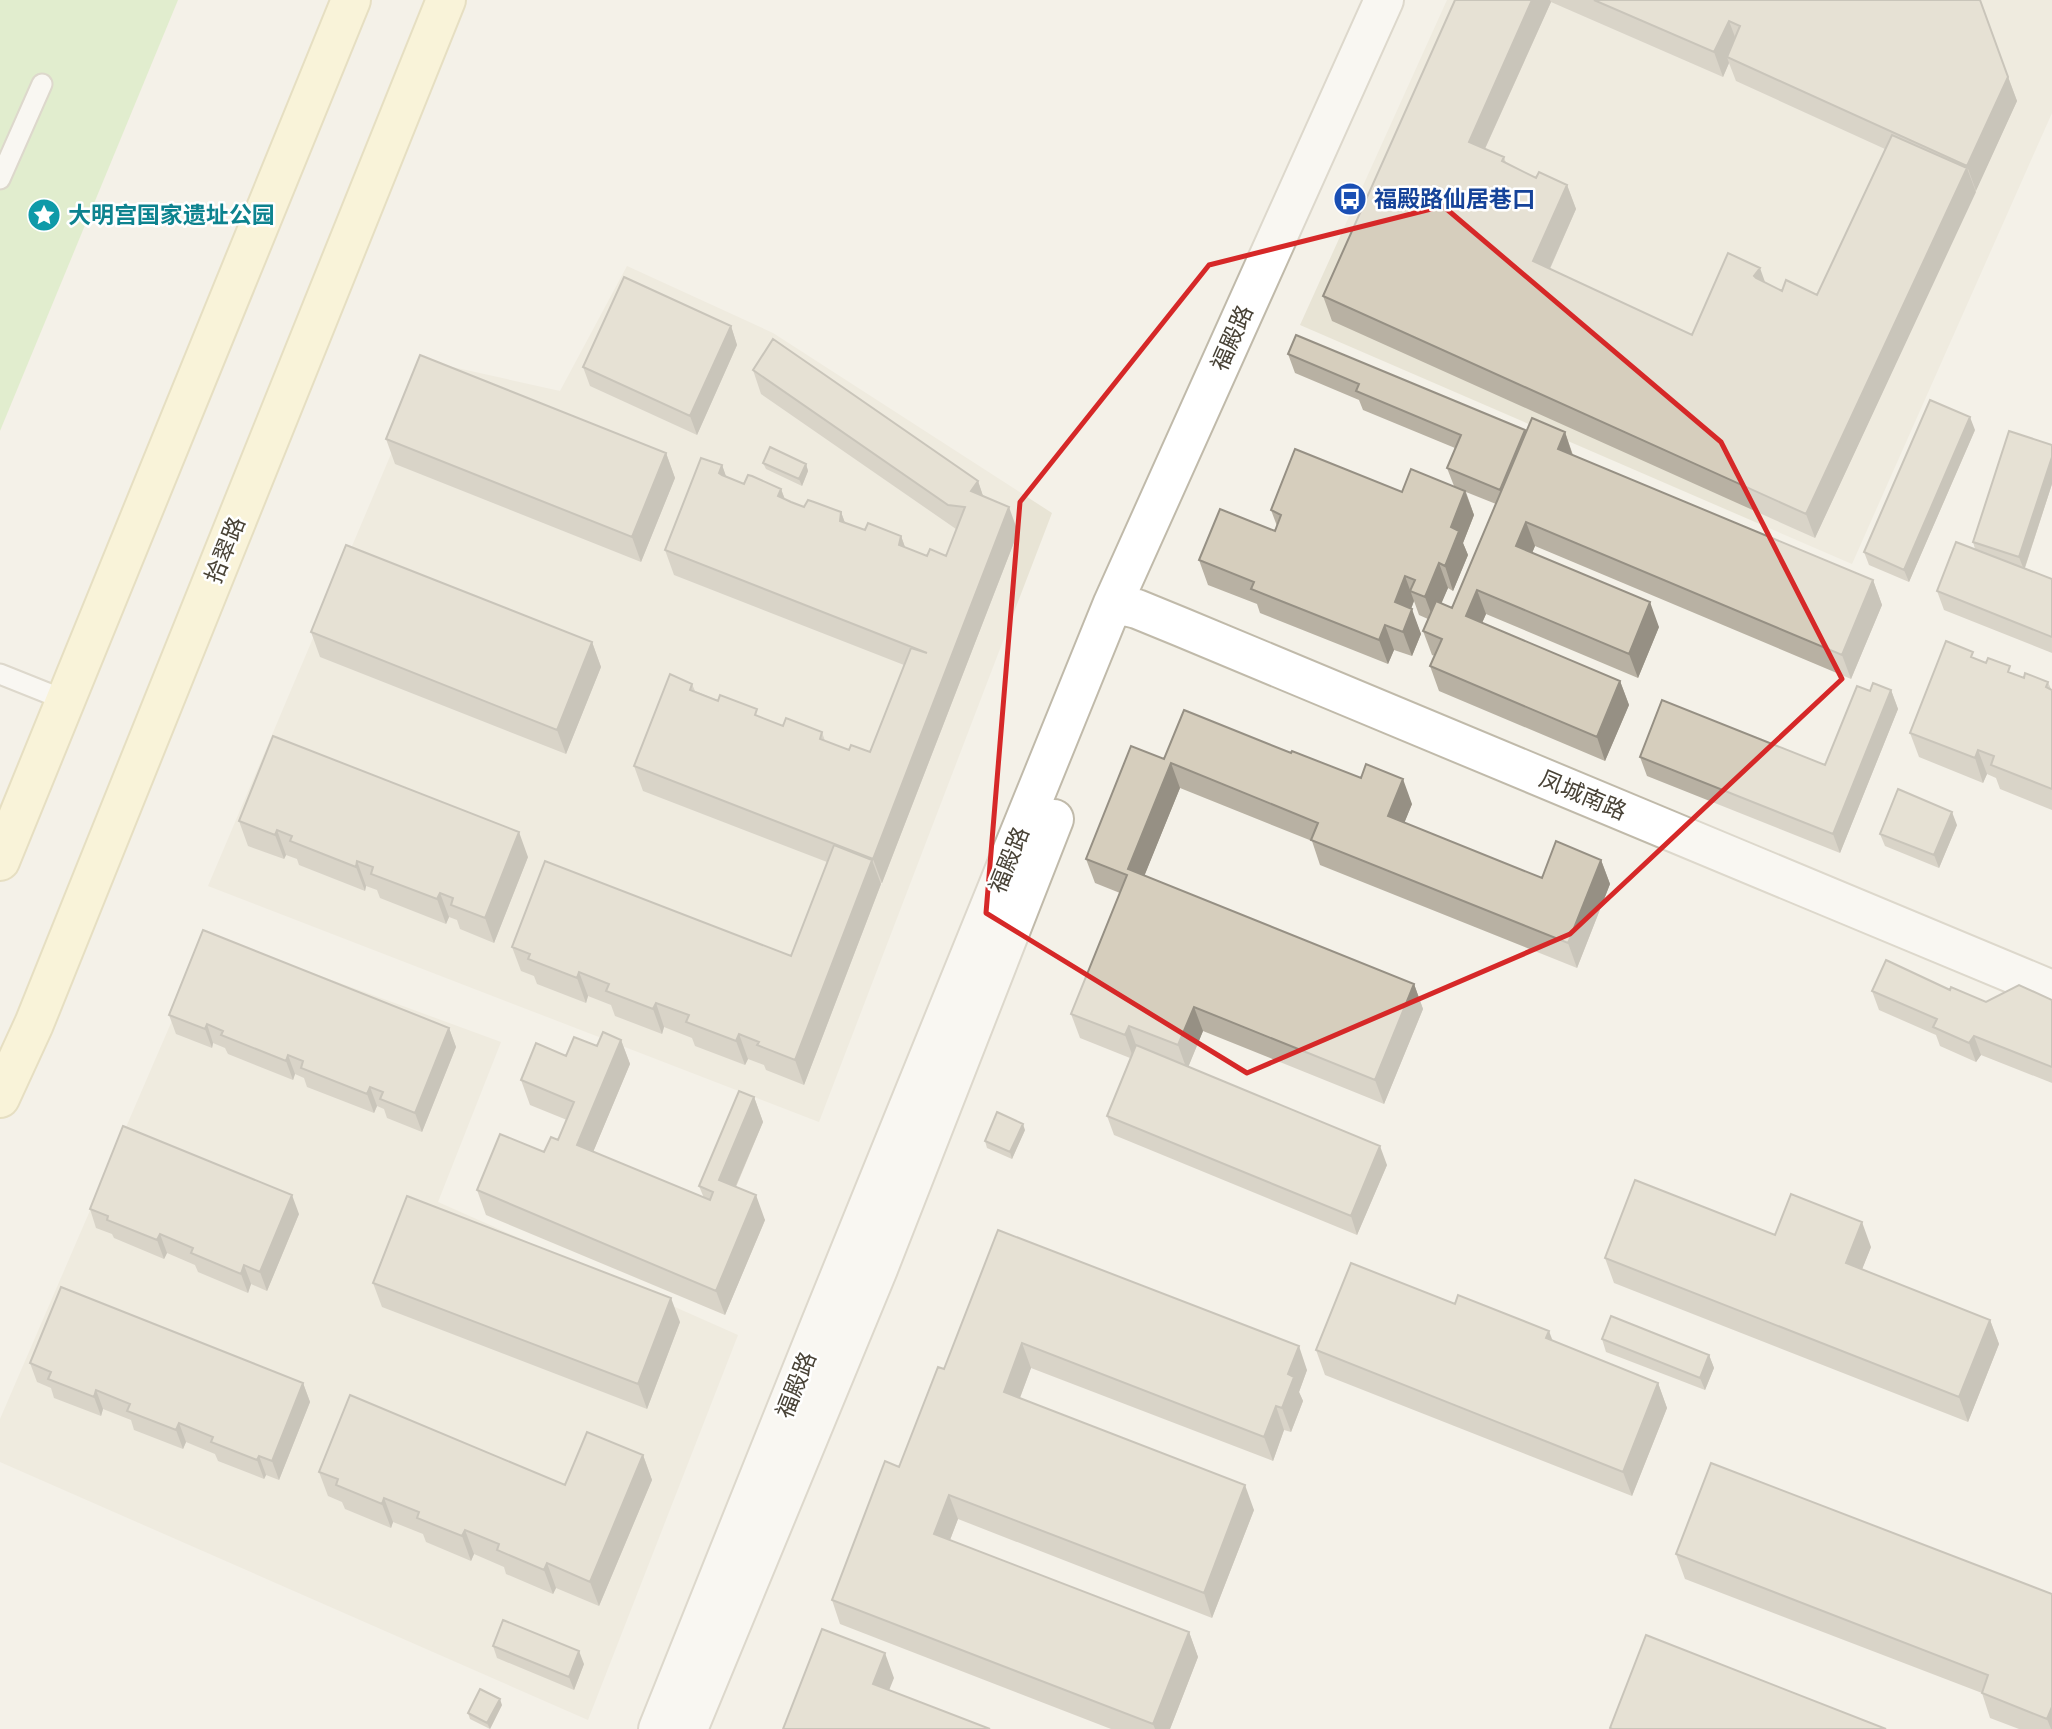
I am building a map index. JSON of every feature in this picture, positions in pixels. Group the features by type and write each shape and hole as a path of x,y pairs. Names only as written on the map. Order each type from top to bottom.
{"main road":[{"path":"0,861 351,0"},
{"name":"拾翠路","path":"0,1098 45,998 446,0"}],"street":[{"name":"福殿路","path":"658,1729 811,1347 1384,0"},
{"name":"福殿路","path":"688,1729 878,1269 1125,606 1411,0"},
{"name":"凤城南路","path":"1125,606 2052,990"}],"lane":[{"path":"0,179 42,84"},
{"path":"0,674 65,700"}],"highlighted area":[{"path":"1443,206 1721,442 1842,679 1570,934 1247,1073 986,913 1020,502 1209,265"}],"shaded area":[{"path":"1447,0 2052,0 2052,113 1852,564 1300,325"},
{"path":"627,266 773,333 1052,513 819,1122 208,886 430,362 560,391"},
{"path":"209,935 501,1042 438,1202 738,1335 588,1720 0,1462 0,1419"}],"green space":[{"name":"大明宫国家遗址公园","path":"0,0 178,0 0,431"}],"building":[{"path":"1455,0 1532,0 1469,142 1504,157 1502,161 1536,178 1539,172 1567,185 1533,261 1692,335 1728,253 1760,268 1754,276 1782,291 1786,280 1817,295 1892,135 1967,168 1806,514 1323,296"},
{"path":"1594,0 1980,0 2008,77 1967,166 1727,57 1740,26 1729,21 1714,52"},
{"path":"624,277 731,326 690,416 583,367"},
{"path":"1296,335 1525,430 1500,490 1447,468 1461,435 1356,391 1359,384 1288,354"},
{"path":"773,339 978,481 971,491 1009,507 873,859 634,766 670,674 692,684 690,690 718,701 720,695 757,709 755,715 783,726 786,718 822,732 820,739 849,750 851,745 870,752 911,648 927,653 665,550 701,458 722,465 719,473 744,484 748,475 752,476 781,489 778,496 791,502 804,507 808,500 814,502 841,512 840,521 865,530 868,523 901,536 899,545 927,556 930,549 946,556 965,507 948,505 753,370"},
{"path":"420,355 666,453 632,537 386,439"},
{"path":"1930,400 1970,417 1904,570 1864,552"},
{"path":"1532,418 1565,432 1558,449 1873,580 1842,655 1526,522 1516,546 1650,602 1629,654 1477,590 1466,616 1620,681 1597,737 1430,666 1442,639 1423,631 1436,601 1452,608"},
{"path":"2009,431 2052,445 2052,457 2019,557 1973,542"},
{"path":"770,447 806,464 799,479 763,463"},
{"path":"1295,449 1402,492 1411,469 1465,491 1451,527 1459,531 1445,566 1439,563 1425,597 1410,591 1415,580 1405,576 1395,602 1412,609 1403,632 1385,625 1379,640 1251,589 1254,582 1199,560 1220,509 1275,531 1281,515 1271,510"},
{"path":"1956,542 2052,579 2052,637 1937,591"},
{"path":"346,545 592,642 557,730 311,632"},
{"path":"1946,641 1973,652 1971,657 1986,663 1988,658 2010,666 2008,672 2024,678 2025,673 2048,682 2046,687 2052,690 2052,789 1991,765 1994,756 1978,750 1975,758 1910,733"},
{"path":"1873,683 1891,690 1833,834 1640,757 1662,700 1825,765 1857,686 1870,691"},
{"path":"1184,710 1361,778 1366,764 1403,779 1388,816 1542,878 1556,841 1601,860 1568,943 1311,840 1318,823 1171,763 1128,869 1414,984 1375,1080 1194,1007 1178,1045 1129,1026 1125,1035 1071,1014 1127,875 1086,859 1131,746 1164,759"},
{"path":"273,736 519,832 485,918 451,905 453,898 440,893 437,899 371,874 373,867 357,861 356,867 290,841 292,836 277,830 275,835 239,821"},
{"path":"1898,789 1952,812 1934,855 1880,834"},
{"path":"834,845 872,860 795,1060 757,1045 759,1042 739,1034 736,1041 686,1022 689,1015 656,1003 653,1009 606,991 609,984 579,972 577,978 528,959 530,954 512,947 545,861 791,956"},
{"path":"203,930 449,1028 415,1113 380,1099 383,1092 370,1087 367,1094 301,1068 303,1061 288,1055 286,1061 221,1035 223,1031 207,1024 205,1029 169,1015"},
{"path":"1886,960 1950,990 1951,987 1986,1002 2019,985 2052,1000 2052,1067 1974,1036 1969,1043 1933,1027 1937,1019 1872,991"},
{"path":"603,1032 621,1040 577,1145 710,1200 713,1192 699,1186 739,1091 754,1097 719,1180 756,1195 716,1291 477,1190 500,1134 544,1152 551,1137 558,1140 574,1102 521,1080 536,1043 566,1056 574,1037 597,1046"},
{"path":"1136,1045 1380,1146 1351,1216 1107,1116"},
{"path":"997,1112 1023,1124 1010,1152 985,1141"},
{"path":"123,1126 292,1195 260,1272 244,1265 241,1274 191,1253 193,1248 160,1234 157,1240 107,1220 108,1216 90,1209"},
{"path":"1635,1180 1775,1235 1791,1194 1862,1222 1846,1263 1990,1320 1959,1397 1605,1258"},
{"path":"407,1196 671,1298 638,1384 373,1283"},
{"path":"998,1230 1299,1346 1288,1374 1294,1377 1282,1408 1276,1406 1264,1437 1022,1343 1004,1392 1245,1485 1204,1593 949,1495 934,1534 1189,1632 1153,1724 832,1600 885,1461 899,1467 938,1367 944,1369"},
{"path":"1351,1263 1455,1304 1458,1295 1549,1331 1546,1338 1658,1383 1623,1472 1316,1350"},
{"path":"61,1287 303,1383 272,1461 259,1456 257,1460 211,1442 213,1437 179,1423 176,1430 127,1411 130,1404 96,1390 94,1397 48,1379 51,1372 30,1363"},
{"path":"1611,1316 1709,1355 1700,1378 1602,1339"},
{"path":"350,1395 565,1485 587,1432 643,1455 590,1582 547,1563 544,1570 497,1550 499,1544 465,1530 462,1536 417,1518 419,1512 384,1498 382,1504 336,1485 338,1479 319,1472"},
{"path":"1711,1463 2052,1594 2052,1707 2047,1719 1982,1693 1988,1675 1676,1554"},
{"path":"503,1620 579,1651 569,1677 493,1646"},
{"path":"822,1629 885,1653 873,1684 990,1729 783,1729"},
{"path":"1646,1635 1886,1729 1612,1729 1610,1728"},
{"path":"480,1689 500,1699 487,1723 468,1713"}],"place":[{"name":"福殿路仙居巷口","path":"1350,199"},
{"name":"大明宫国家遗址公园","path":"44,215"}]}
